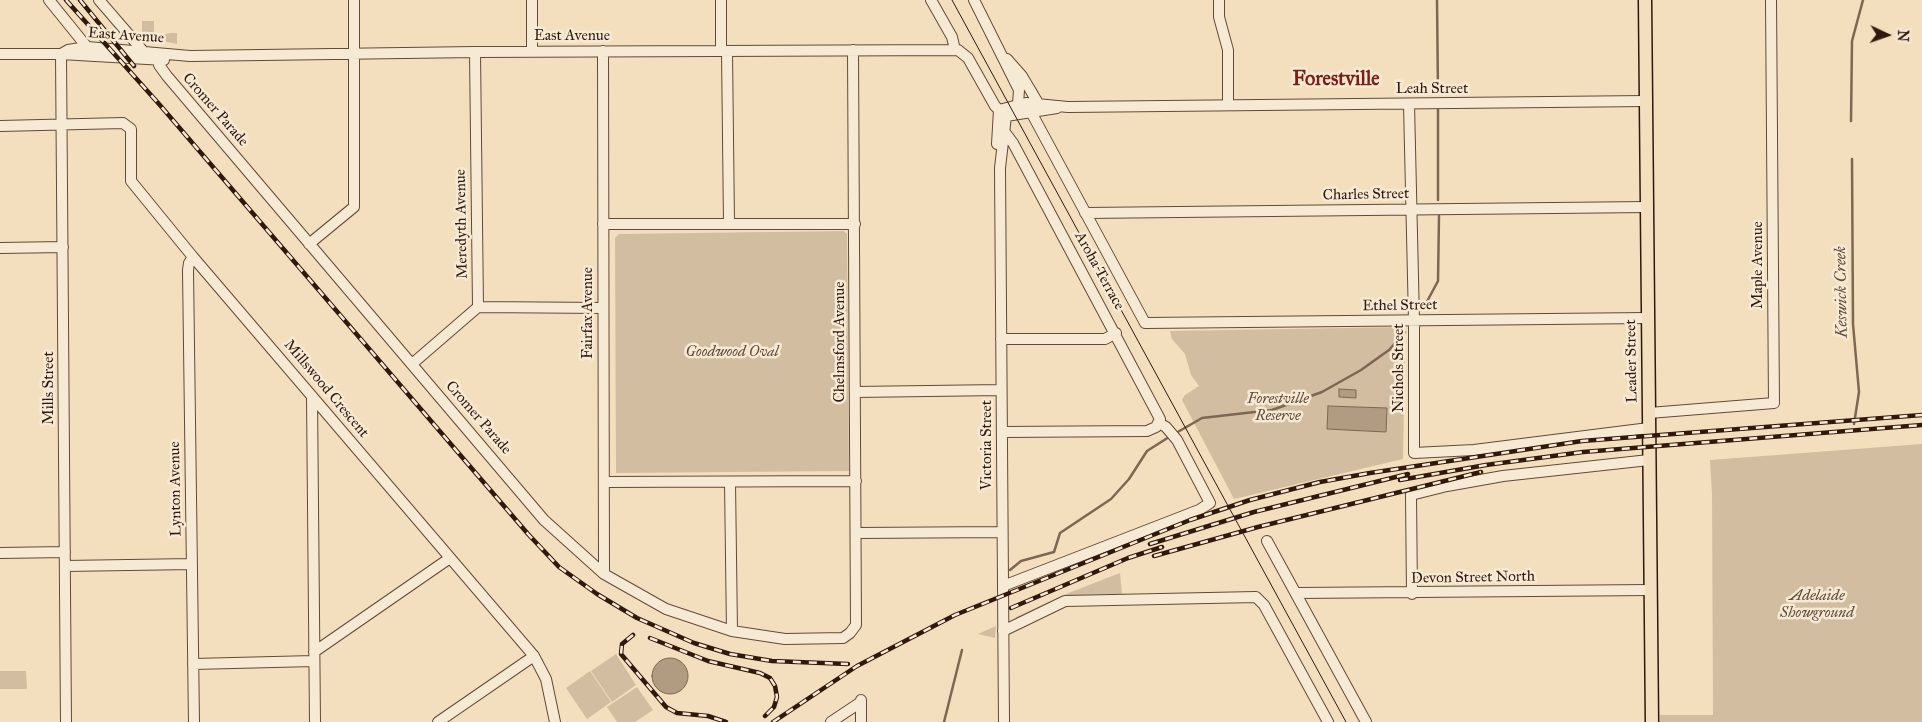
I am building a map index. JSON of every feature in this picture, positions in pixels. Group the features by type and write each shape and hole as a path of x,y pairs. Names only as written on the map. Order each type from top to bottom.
{"main road":[{"name":"Leader Street","path":"1645,0 1652,722"}],"street":[{"path":"49,0 87,47"},
{"path":"99,0 143,52"},
{"path":"310,244 354,207 354,0"},
{"path":"532,0 532,52"},
{"path":"721,0 729,224"},
{"path":"931,0 952,37 955,50 961,51 968,58 1003,113"},
{"path":"974,0 1020,92 1018,104"},
{"path":"1219,0 1219,17 1228,50 1228,105"},
{"name":"Maple Avenue","path":"1649,413 1672,413 1774,403 1771,0"},
{"path":"123,49 126,42 124,30"},
{"path":"64,52 74,33"},
{"name":"East Avenue","path":"64,52 87,47 190,56 475,52 955,50"},
{"name":"Chelmsford Avenue","path":"850,633 856,625 853,50"},
{"name":"Fairfax Avenue","path":"603,51 604,574"},
{"name":"East Avenue","path":"0,54 64,52 163,60 190,56"},
{"name":"Mills Street","path":"64,52 62,247 66,722"},
{"name":"Meredyth Avenue","path":"475,52 478,307"},
{"path":"1004,57 1022,76 1038,103"},
{"name":"Cromer Parade","path":"163,60 167,76 544,520 604,574 666,609 732,631 785,639 843,638 850,633"},
{"name":"Leah Street","path":"1003,113 1031,112 1068,107 1646,101"},
{"name":"Leah Street","path":"1003,113 1018,104 1038,103 1068,107"},
{"name":"Nichols Street","path":"1409,104 1414,321 1414,453 1474,450 1649,428"},
{"path":"1031,112 1085,213"},
{"name":"Victoria Street","path":"1000,168 1004,131 1003,113"},
{"name":"Victoria Street","path":"1003,113 997,134 1000,168 1004,722"},
{"name":"Millswood Crescent","path":"62,125 123,123 131,129 131,181 193,257 534,656 546,678 555,722"},
{"path":"0,126 62,125"},
{"name":"Aroha Terrace","path":"1004,131 1159,413 1160,426"},
{"name":"Charles Street","path":"1085,213 1647,207"},
{"name":"Ethel Street","path":"1085,213 1145,323 1648,318"},
{"path":"603,224 854,224"},
{"path":"0,248 62,247"},
{"name":"Lynton Avenue","path":"193,257 188,270 194,722"},
{"path":"412,364 478,307 603,308"},
{"path":"1001,340 1105,339 1116,333"},
{"path":"855,392 1001,390"},
{"path":"312,396 315,722"},
{"path":"1002,432 1147,431 1160,426 1177,440 1210,503 1199,510 1003,586"},
{"path":"1412,594 1411,495 1446,486 1502,476 1649,460"},
{"path":"604,482 856,481"},
{"path":"730,482 732,631"},
{"path":"856,532 1002,532"},
{"path":"1267,541 1366,722"},
{"path":"0,553 65,552"},
{"path":"193,664 314,656 450,558"},
{"path":"65,566 192,564"},
{"name":"Devon Street North","path":"1296,593 1412,594 1650,590"},
{"path":"1003,631 1065,601 1257,597 1264,604 1328,722"},
{"path":"438,722 534,656"},
{"path":"830,722 861,701 861,722"}],"green space":[{"path":"142,21 154,21 154,41 145,41 142,38"},
{"path":"177,33 177,44 162,41 162,35"},
{"name":"Goodwood Oval","path":"844,231 847,234 849,471 616,473 615,238 619,234"},
{"name":"Forestville Reserve","path":"1400,327 1405,332 1403,459 1234,499 1182,400 1185,395 1199,386 1191,375 1185,354 1172,339 1170,331"},
{"name":"Adelaide Showground","path":"1922,444 1922,722 1660,722 1660,715 1713,715 1712,494 1710,460"},
{"path":"1120,573 1122,594 1079,595 1017,619 1016,617 1066,594"},
{"path":"996,626 995,638 978,634"},
{"path":"616,654 636,685 612,702 591,671"},
{"path":"0,671 26,671 27,689 0,689"},
{"path":"590,671 611,702 587,719 566,688"},
{"path":"637,687 653,710 635,722 617,722 607,707"}],"shaded area":[{"path":"1339,389 1356,390 1356,398 1339,397"},
{"path":"1328,406 1387,408 1386,432 1327,429"},
{"path":"670,658 677,659 683,663 687,669 687,683 683,689 677,693 670,694 663,693 657,689 653,683 652,676 653,669 657,663 663,659"}],"waterway":[{"path":"1437,0 1438,93"},
{"name":"Keswick Creek","path":"1851,121 1852,41 1863,0"},
{"path":"1438,107 1438,200"},
{"name":"Keswick Creek","path":"1852,159 1853,324 1859,392 1854,424"},
{"path":"1423,309 1438,281 1439,216"},
{"path":"1176,433 1202,418 1272,410 1322,392 1361,370 1389,350 1405,332"},
{"path":"1010,570 1021,561 1054,552 1060,533 1111,499 1129,479 1147,451 1169,437"},
{"path":"944,722 962,650"}],"tram line":[{"path":"952,0 1346,722"}],"railway":[{"path":"66,0 159,104 528,534 559,567 597,594 637,618 694,643 730,654 772,661 848,664"},
{"path":"80,0 134,66"},
{"path":"773,722 857,666 955,615 1190,520 1250,500 1320,482 1370,473 1582,441 1922,415"},
{"path":"1400,480 1486,465 1583,452 1922,425"},
{"path":"1154,556 1258,527 1481,472"},
{"path":"1150,544 1254,512 1408,474"},
{"path":"1011,608 1128,558 1162,547"},
{"path":"633,635 622,644 621,654 666,707 677,713 708,716 726,722"},
{"path":"650,638 708,661 760,673 770,678 775,686 777,697 774,707 765,716"}],"district":[{"name":"Forestville","path":"1336,80"}]}
